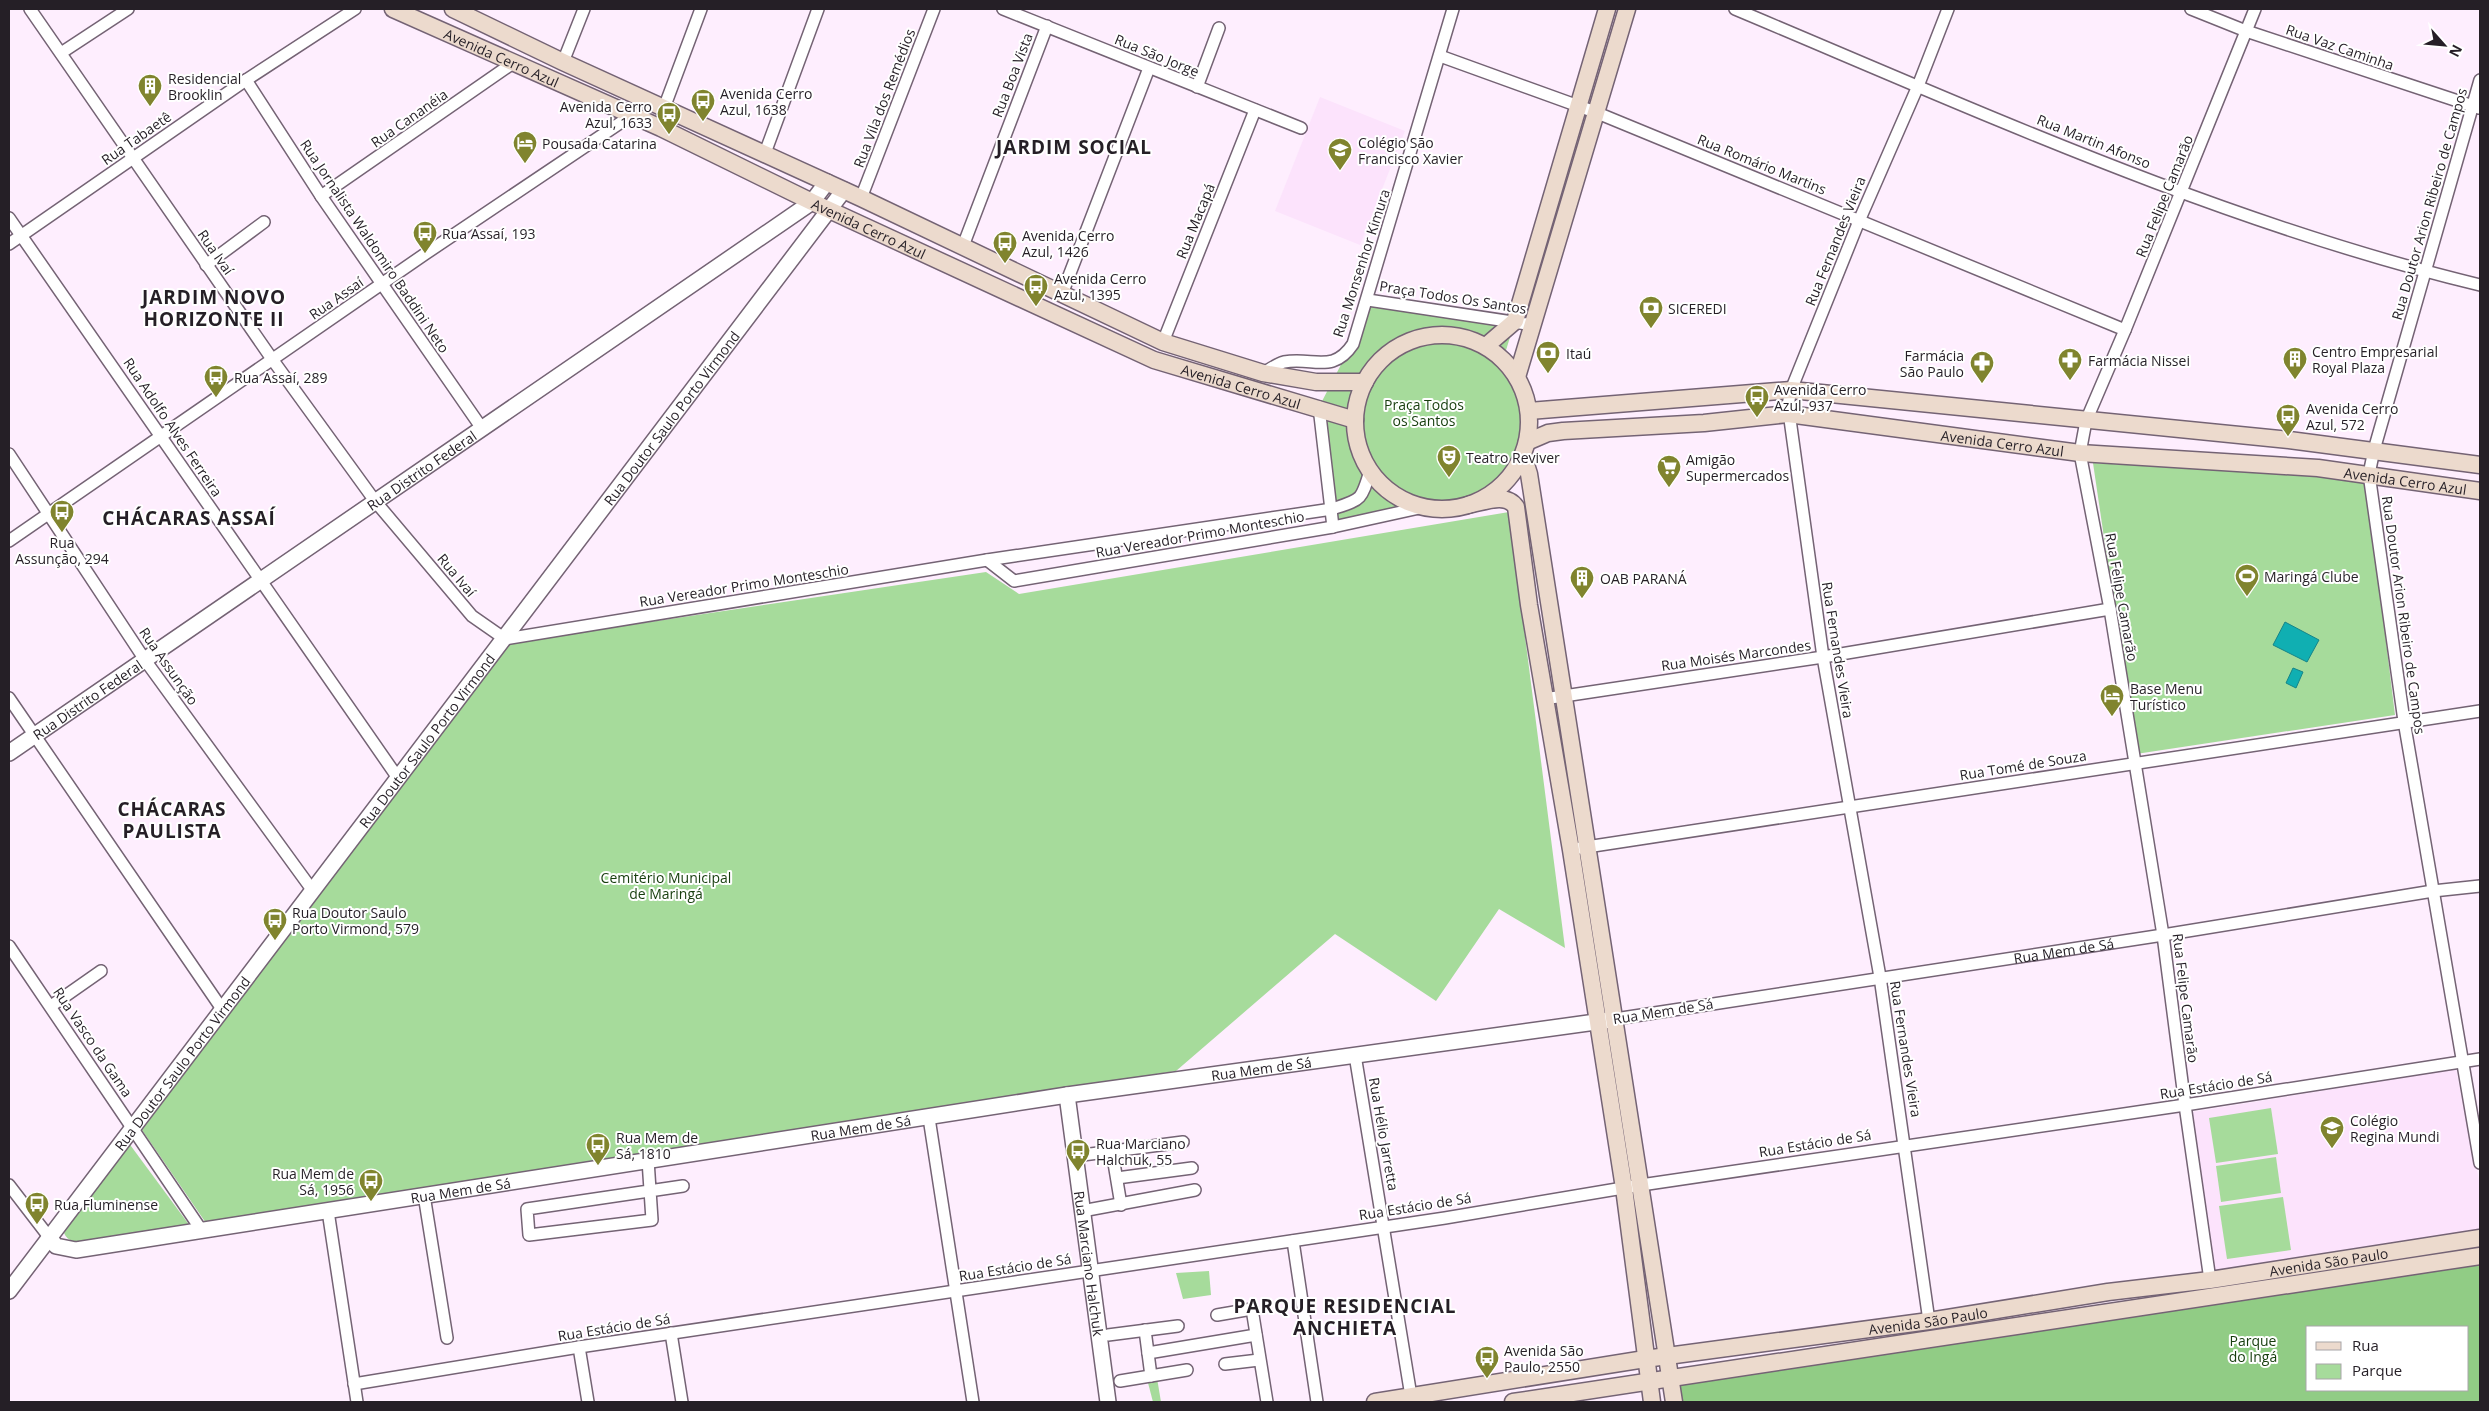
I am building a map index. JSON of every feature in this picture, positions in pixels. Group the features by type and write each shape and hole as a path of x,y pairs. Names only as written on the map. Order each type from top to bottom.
{"main road":[{"name":"Avenida Cerro Azul","path":"393,9 513,64 661,128 812,202 1154,360 1261,393 1319,407 1355,420"},
{"path":"428,9 425,14 430,26"},
{"name":"Avenida Cerro Azul","path":"445,9 463,11 563,62 765,153 1163,342 1263,373 1316,382 1365,382"},
{"path":"1486,346 1515,322 1607,9"},
{"path":"1517,377 1627,9"},
{"path":"661,128 699,138 708,135 708,128"},
{"path":"1652,1402 1624,1188 1571,850 1544,699 1516,508 1512,502 1505,498 1446,509 1424,507 1397,496 1384,488 1370,471 1359,448 1355,420 1365,382 1379,363 1391,353 1407,342 1418,338 1441,335 1464,338 1486,346 1503,360 1517,377 1529,411 1525,449 1562,696 1588,847 1674,1402"},
{"path":"1202,374 1208,357"},
{"name":"Avenida Cerro Azul","path":"1529,411 1791,390 2374,450 2480,465"},
{"name":"Avenida Cerro Azul","path":"1525,449 1548,433 1563,431 1704,424 1788,414 2080,453 2318,468 2480,491"},
{"path":"1468,505 1491,494 1510,477 1525,449"},
{"name":"Avenida São Paulo","path":"1374,1402 1645,1359 1928,1321 2058,1299 2210,1280 2480,1238"},
{"name":"Avenida São Paulo","path":"1513,1402 2480,1256"},
{"path":"2068,1317 2068,1308 2072,1304 2098,1299 2108,1292"},
{"path":"2020,1325 2046,1315 2058,1299"}],"street":[{"name":"Rua Ivaí","path":"30,9 206,265 374,501 472,616 505,639"},
{"path":"61,53 128,9"},
{"name":"Rua Tabaetê","path":"9,244 246,80 355,9"},
{"path":"563,62 584,9"},
{"path":"664,108 701,9"},
{"path":"765,153 818,9"},
{"name":"Rua Vila dos Remédios","path":"861,198 934,9"},
{"name":"Rua São Jorge","path":"1003,9 1301,128"},
{"name":"Rua Monsenhor Kimura","path":"1263,373 1286,362 1330,362 1342,358 1353,344 1368,300 1453,9"},
{"name":"Rua Martin Afonso","path":"1735,9 1918,86 2181,192 2425,271 2480,284"},
{"name":"Rua Fernandes Vieira","path":"1928,1321 1905,1145 1880,977 1848,806 1823,657 1788,414 1791,390 1859,221 1918,86 1948,9"},
{"name":"Rua Vaz Caminha","path":"2191,9 2246,31 2477,108"},
{"name":"Rua Felipe Camarão","path":"2210,1280 2184,1105 2163,935 2110,609 2080,453 2086,420 2125,330 2255,9"},
{"name":"Rua Boa Vista","path":"962,246 1047,26"},
{"path":"1197,87 1218,28"},
{"name":"Rua Romário Martins","path":"1440,56 1595,112 2125,330"},
{"name":"Rua Cananéia","path":"322,196 513,64"},
{"path":"1062,294 1149,68"},
{"name":"Rua Jornalista Waldomiro Baddini Neto","path":"246,80 322,196 481,427"},
{"name":"Rua Doutor Arion Ribeiro de Campos","path":"2480,80 2477,108 2425,271 2374,450 2369,474 2404,721 2480,1163"},
{"name":"Rua Macapá","path":"1163,342 1255,110"},
{"name":"Rua Assaí","path":"9,541 272,359 632,115"},
{"name":"Rua Distrito Federal","path":"9,752 812,202 827,182"},
{"name":"Rua Doutor Saulo Porto Virmond","path":"9,1291 48,1237 505,639 844,190"},
{"name":"Rua Adolfo Alves Ferreira","path":"9,218 398,778"},
{"path":"206,265 264,222"},
{"name":"Praça Todos Os Santos","path":"1368,300 1533,325"},
{"path":"1319,407 1333,527"},
{"name":"Rua Assunção","path":"9,454 145,660 313,891"},
{"name":"Rua Vereador Primo Monteschio","path":"505,639 987,560 1332,508 1357,501 1363,494 1370,471"},
{"name":"Rua Vereador Primo Monteschio","path":"987,560 1014,581 1333,527 1424,507"},
{"name":"Rua Moisés Marcondes","path":"1544,699 1823,657 2110,609"},
{"path":"9,698 222,1009"},
{"name":"Rua Tomé de Souza","path":"1571,850 2480,710"},
{"name":"Rua Mem de Sá","path":"48,1237 56,1246 76,1250 1067,1096 1615,1019 2163,935 2432,891 2480,886"},
{"name":"Rua Vasco da Gama","path":"9,946 202,1231"},
{"path":"51,1006 101,971"},
{"name":"Rua Hélio Jarretta","path":"1355,1055 1411,1396"},
{"name":"Rua Estácio de Sá","path":"354,1384 580,1347 1445,1218 1641,1185 2184,1105 2480,1059"},
{"name":"Rua Marciano Halchuk","path":"1067,1096 1108,1402"},
{"path":"929,1118 957,1291 972,1402"},
{"path":"1075,1156 1183,1142"},
{"path":"1112,1152 1121,1205"},
{"path":"648,1160 650,1191 652,1220 529,1235 527,1209 650,1191 683,1186"},
{"path":"1117,1178 1192,1168"},
{"path":"9,1185 48,1237"},
{"path":"1082,1211 1195,1190"},
{"path":"424,1195 447,1338"},
{"path":"328,1210 357,1402"},
{"path":"1293,1240 1317,1402"},
{"path":"1217,1315 1252,1309 1267,1402"},
{"path":"1108,1335 1178,1326"},
{"path":"1145,1330 1151,1376"},
{"path":"672,1333 682,1402"},
{"path":"1148,1352 1256,1335"},
{"path":"580,1347 588,1402"},
{"path":"1226,1364 1260,1360"},
{"path":"1120,1381 1187,1370"}],"shaded area":[{"name":"Colégio São Francisco Xavier","path":"1320,97 1405,131 1360,245 1275,211"},
{"name":"Colégio Regina Mundi","path":"2456,1069 2480,1185 2480,1235 2212,1279 2187,1113"}],"green space":[{"name":"Praça Todos os Santos","path":"1368,300 1515,321 1503,360 1516,377 1525,395 1528,429 1525,446 1519,462 1510,476 1484,498 1468,505 1451,508 1411,510 1333,527 1319,407 1346,355"},
{"name":"Maringá Clube","path":"2093,463 2366,478 2395,715 2136,754"},
{"name":"Cemitério Municipal de Maringá","path":"1509,512 1565,948 1499,909 1436,1001 1335,934 1176,1071 206,1223 142,1130 509,643 986,572 1019,594"},
{"path":"2271,1108 2278,1154 2216,1163 2209,1118"},
{"path":"128,1142 190,1226 84,1242 70,1240 64,1233"},
{"path":"2276,1157 2281,1193 2221,1202 2216,1166"},
{"path":"2283,1197 2291,1250 2227,1259 2219,1206"},
{"name":"Parque do Ingá","path":"2480,1261 2480,1402 1678,1402 1674,1380"},
{"path":"1209,1271 1211,1295 1183,1299 1176,1273"},
{"path":"1157,1378 1161,1402 1153,1402 1147,1379"}],"water":[{"path":"2285,622 2319,640 2307,662 2273,645"},
{"path":"2293,668 2303,672 2296,688 2286,683"}],"place":[{"name":"Residencial Brooklin","path":"150,107"},
{"name":"Avenida Cerro Azul, 1638","path":"703,122"},
{"name":"Avenida Cerro Azul, 1633","path":"669,135"},
{"name":"Pousada Catarina","path":"525,164"},
{"name":"Colégio São Francisco Xavier","path":"1340,171"},
{"name":"Rua Assaí, 193","path":"425,254"},
{"name":"Avenida Cerro Azul, 1426","path":"1005,264"},
{"name":"Avenida Cerro Azul, 1395","path":"1036,307"},
{"name":"SICEREDI","path":"1651,329"},
{"name":"Itaú","path":"1548,374"},
{"name":"Centro Empresarial Royal Plaza","path":"2295,380"},
{"name":"Farmácia Nissei","path":"2070,381"},
{"name":"Farmácia São Paulo","path":"1982,384"},
{"name":"Rua Assaí, 289","path":"216,398"},
{"name":"Avenida Cerro Azul, 937","path":"1757,418"},
{"name":"Avenida Cerro Azul, 572","path":"2288,437"},
{"name":"Teatro Reviver","path":"1449,478"},
{"name":"Amigão Supermercados","path":"1669,488"},
{"name":"Rua Assunção, 294","path":"62,533"},
{"name":"Maringá Clube","path":"2247,597"},
{"name":"OAB PARANÁ","path":"1582,599"},
{"name":"Base Menu Turístico","path":"2112,717"},
{"name":"Rua Doutor Saulo Porto Virmond, 579","path":"275,941"},
{"name":"Colégio Regina Mundi","path":"2332,1149"},
{"name":"Rua Mem de Sá, 1810","path":"598,1166"},
{"name":"Rua Marciano Halchuk, 55","path":"1078,1172"},
{"name":"Rua Mem de Sá, 1956","path":"371,1202"},
{"name":"Rua Fluminense","path":"37,1225"},
{"name":"Avenida São Paulo, 2550","path":"1487,1379"}],"district":[{"name":"JARDIM SOCIAL","path":"1074,147"},
{"name":"JARDIM NOVO HORIZONTE II","path":"214,308"},
{"name":"CHÁCARAS ASSAÍ","path":"189,518"},
{"name":"CHÁCARAS PAULISTA","path":"172,820"},
{"name":"PARQUE RESIDENCIAL ANCHIETA","path":"1345,1317"}]}
